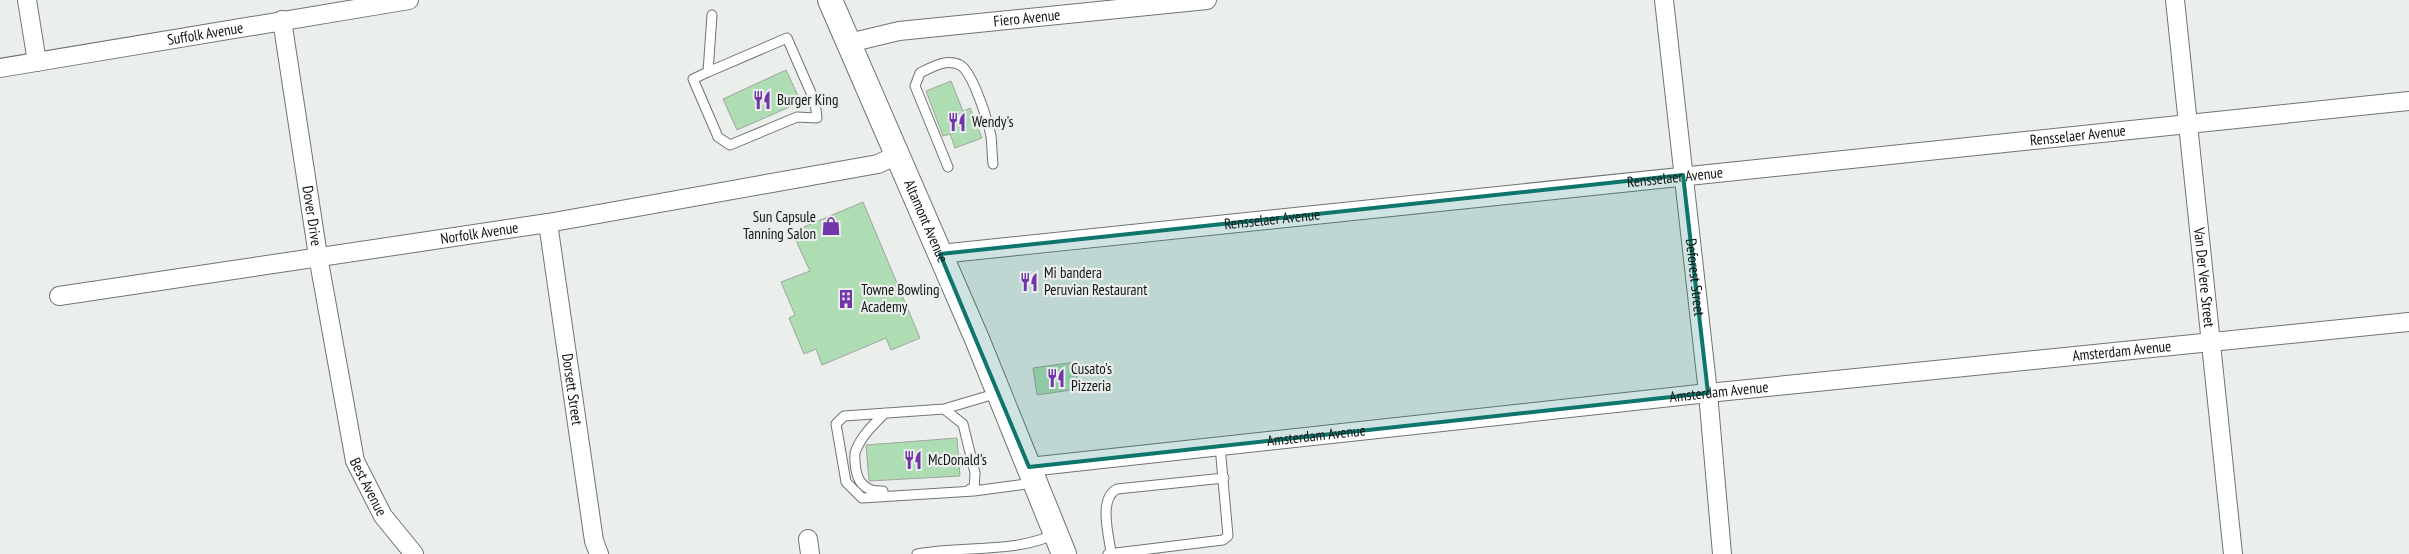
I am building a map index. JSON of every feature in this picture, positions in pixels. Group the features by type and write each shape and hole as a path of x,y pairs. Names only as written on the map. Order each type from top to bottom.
{"main road":[{"name":"Altamont Avenue","path":"830,0 940,254 1060,544"}],"street":[{"path":"27,0 37,62"},
{"name":"Suffolk Avenue","path":"0,68 409,0"},
{"name":"Fiero Avenue","path":"849,43 899,31 1207,0"},
{"name":"Deforest Street","path":"1664,0 1708,393 1722,554"},
{"name":"Van Der Vere Street","path":"2175,0 2233,554"},
{"name":"Dover Drive","path":"282,20 318,256 347,409"},
{"name":"Rensselaer Avenue","path":"940,254 1683,175 2409,101"},
{"name":"Norfolk Avenue","path":"59,296 548,223 878,164 897,155"},
{"name":"Dorsett Street","path":"548,223 594,541 599,554"},
{"name":"Amsterdam Avenue","path":"1032,475 1220,446 1708,393 2409,322"},
{"name":"Best Avenue","path":"347,409 355,461 384,516 414,554"}],"lane":[{"path":"708,72 712,15"},
{"path":"787,38 815,102 817,118 797,117 730,145 718,137 693,79 708,72 787,38"},
{"path":"948,167 915,86 920,73 936,64 948,63 960,65 966,70 986,117 991,137 993,164"},
{"path":"998,393 944,409 844,416 836,424 846,482 862,498 974,491 1032,475"},
{"path":"944,409 963,424 976,473 974,491"},
{"path":"885,413 866,432 855,452 856,474 860,483 872,491 964,487 974,491"},
{"path":"1220,446 1224,478 1228,536 1223,540 1110,553 1107,511 1109,496 1112,492 1117,489 1224,478"},
{"path":"917,554 941,550 1022,550 1037,543 1060,544"}],"highlighted area":[{"path":"1683,175 1708,393 1029,467 940,254"}],"building":[{"name":"Burger King","path":"786,70 801,102 737,130 723,99"},
{"name":"Wendy's","path":"951,81 963,111 970,108 982,138 955,148 950,134 943,136 926,91"},
{"name":"Towne Bowling Academy","path":"863,202 920,338 891,350 886,338 822,365 816,349 804,354 789,318 795,315 781,282 810,271 792,232"},
{"name":"Cusato's Pizzeria","path":"1075,362 1078,389 1037,395 1033,368"},
{"name":"McDonald's","path":"957,438 960,476 869,481 866,445"}],"place":[{"name":"Burger King","path":"762,100"},
{"name":"Wendy's","path":"957,122"},
{"name":"Sun Capsule Tanning Salon","path":"831,226"},
{"name":"Mi bandera Peruvian Restaurant","path":"1029,282"},
{"name":"Towne Bowling Academy","path":"846,299"},
{"name":"Cusato's Pizzeria","path":"1056,378"},
{"name":"McDonald's","path":"913,460"}]}
